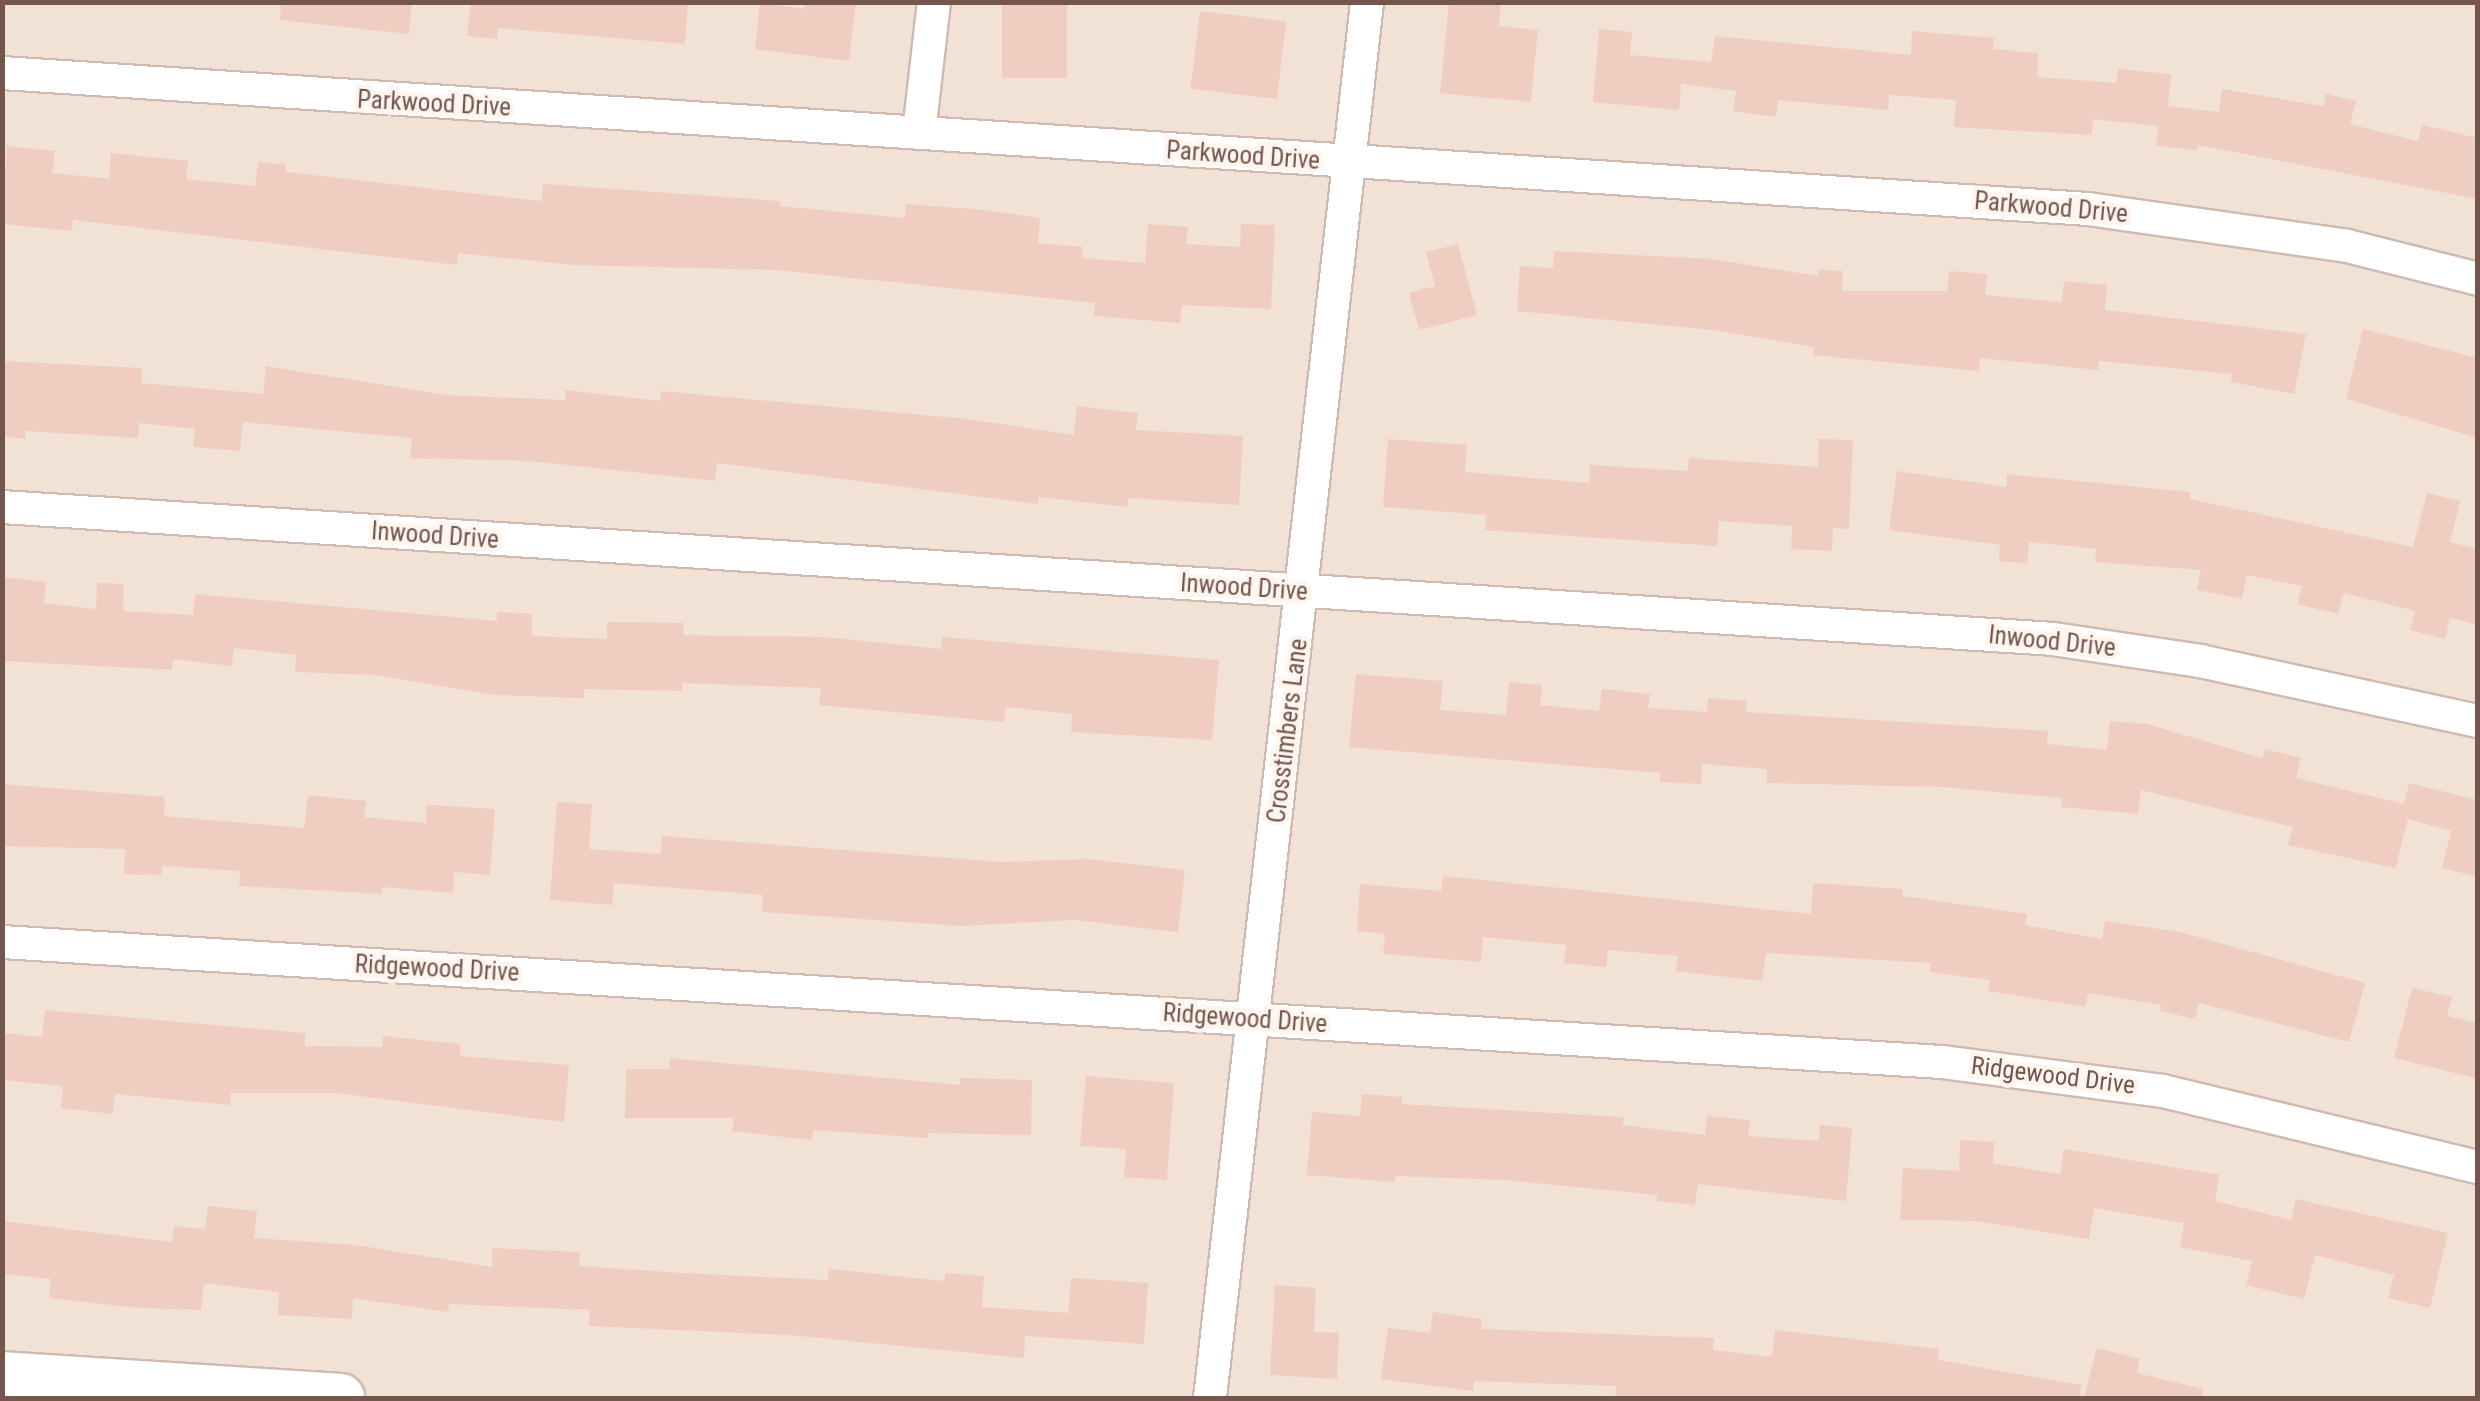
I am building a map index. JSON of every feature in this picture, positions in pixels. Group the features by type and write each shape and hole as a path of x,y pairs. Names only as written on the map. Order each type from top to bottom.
{"main road":[{"path":"2,1376 340,1398"}],"street":[{"path":"919,134 934,2"},
{"name":"Crosstimbers Lane","path":"1210,1398 1305,592 1368,2"},
{"name":"Parkwood Drive","path":"2,73 2088,209 2347,246 2478,280"},
{"name":"Inwood Drive","path":"2,507 2052,639 2200,661 2478,721"},
{"name":"Ridgewood Drive","path":"2,942 2053,1073 2163,1090 2478,1167"}],"shaded area":[{"path":"3,3 2477,3 2477,1398 3,1398"}],"building":[{"path":"281,2 412,2 409,34 280,20"},
{"path":"471,2 688,2 685,44 498,28 497,39 467,36"},
{"path":"805,2 856,2 849,61 755,49 760,3 805,9"},
{"path":"1002,2 1067,2 1067,78 1002,78"},
{"path":"1449,2 1501,2 1499,26 1538,30 1531,102 1440,93"},
{"path":"1200,11 1286,22 1277,99 1190,88"},
{"path":"1599,29 1632,32 1630,55 1711,62 1715,36 1911,55 1912,31 1994,38 1993,49 2038,53 2037,77 2116,83 2118,69 2171,74 2168,106 2219,112 2222,89 2323,106 2326,94 2356,101 2350,124 2418,141 2422,125 2478,138 2478,199 2198,145 2197,150 2156,146 2158,126 2093,119 2092,135 1954,127 1956,100 1889,95 1888,110 1778,100 1776,117 1733,111 1736,91 1681,84 1679,110 1593,102"},
{"path":"7,146 55,151 52,173 109,179 111,153 188,161 186,179 255,186 258,162 286,165 286,172 542,201 543,184 780,201 779,206 905,218 906,204 985,210 1040,218 1038,243 1083,247 1082,258 1145,263 1148,224 1188,227 1186,244 1240,247 1241,224 1275,225 1271,309 1182,305 1180,323 1094,316 1095,303 775,270 574,265 458,253 457,265 73,220 72,231 2,224"},
{"path":"1458,244 1477,315 1419,330 1409,293 1435,286 1426,252"},
{"path":"1554,251 1712,259 1818,276 1818,270 1843,271 1842,291 1947,291 1949,271 1987,274 1985,295 2062,302 2064,281 2107,285 2105,310 2306,334 2294,394 2231,382 2232,374 2099,361 2098,370 1980,358 1979,371 1813,355 1814,347 1712,330 1517,311 1520,266 1553,268"},
{"path":"2363,329 2478,358 2478,438 2346,399"},
{"path":"2,361 142,368 141,383 263,394 266,366 446,395 565,400 566,390 660,401 661,391 968,419 1074,435 1077,406 1138,413 1136,430 1243,436 1239,505 1128,498 1128,507 1039,497 1038,504 717,463 715,481 531,461 410,458 412,438 243,422 240,451 193,447 195,429 139,423 138,438 26,431 25,439 2,436"},
{"path":"1388,439 1467,445 1465,472 1589,483 1590,465 1688,471 1689,458 1818,467 1819,439 1853,440 1849,529 1833,528 1832,551 1791,549 1792,526 1719,521 1717,546 1485,530 1487,515 1383,507"},
{"path":"1897,471 2006,487 2007,474 2190,492 2190,499 2413,547 2427,493 2460,501 2450,542 2478,549 2478,625 2450,618 2445,639 2410,630 2415,611 2344,593 2338,614 2297,604 2302,586 2247,575 2242,599 2197,590 2201,570 2095,562 2096,549 2029,542 2027,563 1999,561 2000,545 1889,530"},
{"path":"2,577 46,582 44,603 96,609 97,583 124,584 123,611 193,615 195,594 497,621 497,612 532,614 532,636 607,639 607,622 684,623 683,635 826,637 941,649 942,637 1219,660 1212,740 1071,732 1072,714 1006,707 1004,722 819,705 821,688 682,683 682,691 584,689 584,698 494,695 376,675 295,672 296,655 234,648 232,666 173,659 172,670 2,661"},
{"path":"1356,674 1443,681 1440,710 1506,715 1509,682 1542,685 1540,705 1599,711 1602,689 1650,694 1648,708 1707,712 1708,698 1747,701 1746,712 2048,731 2047,744 2107,750 2110,721 2147,724 2262,758 2265,749 2301,758 2296,778 2404,804 2409,783 2478,800 2478,877 2442,868 2451,831 2408,819 2395,868 2288,845 2293,827 2141,790 2138,814 2061,807 2062,798 1943,787 1767,783 1767,769 1702,764 1701,784 1660,782 1660,773 1349,747"},
{"path":"2,784 165,797 164,816 304,828 308,795 366,801 364,817 426,823 427,805 495,809 490,875 454,872 453,893 382,887 382,894 239,886 240,871 162,866 161,875 124,874 125,849 2,846"},
{"path":"557,802 592,804 589,849 661,854 662,836 1001,862 1088,859 1185,870 1178,932 1074,920 961,926 762,912 763,895 614,883 612,905 550,900"},
{"path":"1443,876 1811,914 1813,883 1903,889 1902,896 2027,914 2025,925 2102,939 2105,921 2180,932 2365,983 2349,1042 2199,1003 2195,1019 2160,1011 2161,1005 2088,993 2085,1007 1988,991 1990,980 1929,972 1931,963 1766,953 1762,981 1676,971 1678,956 1608,950 1606,967 1564,963 1566,945 1483,937 1481,962 1383,954 1385,934 1357,931 1360,884 1441,891"},
{"path":"2412,988 2452,997 2447,1016 2478,1023 2478,1079 2394,1058"},
{"path":"45,1010 305,1033 305,1046 382,1047 383,1036 461,1044 460,1056 569,1065 564,1122 336,1093 231,1093 230,1105 115,1094 113,1114 61,1108 63,1086 2,1080 2,1033 42,1037"},
{"path":"670,1058 960,1085 960,1078 1032,1080 1031,1135 928,1133 928,1138 813,1130 812,1140 732,1131 734,1118 625,1118 626,1069 670,1069"},
{"path":"1086,1076 1174,1083 1167,1180 1124,1177 1126,1149 1080,1146"},
{"path":"1362,1094 1402,1097 1402,1104 1624,1117 1623,1125 1705,1135 1707,1116 1750,1120 1748,1136 1819,1141 1820,1125 1852,1128 1846,1201 1698,1184 1695,1205 1657,1201 1657,1195 1505,1180 1396,1176 1395,1182 1307,1175 1312,1112 1360,1116"},
{"path":"1960,1140 1994,1142 1993,1163 2060,1174 2064,1149 2219,1175 2215,1201 2291,1220 2296,1199 2448,1233 2430,1308 2388,1298 2394,1275 2315,1255 2304,1299 2246,1285 2252,1261 2180,1247 2184,1223 2094,1208 2089,1239 1975,1221 1900,1220 1903,1168 1959,1171"},
{"path":"208,1206 257,1211 254,1238 356,1245 492,1267 492,1248 580,1252 579,1266 683,1273 828,1280 829,1269 945,1281 945,1273 984,1276 982,1307 1068,1313 1071,1278 1148,1283 1144,1344 1025,1336 1024,1358 789,1335 589,1326 590,1310 449,1304 448,1312 353,1298 352,1319 278,1315 279,1292 204,1283 201,1310 139,1308 49,1298 51,1279 2,1274 2,1221 172,1242 174,1226 205,1229"},
{"path":"1275,1285 1316,1288 1314,1332 1339,1333 1337,1379 1270,1375"},
{"path":"1433,1312 1482,1319 1481,1329 1714,1338 1713,1350 1772,1357 1775,1330 1939,1349 1938,1360 2081,1385 2080,1398 1615,1398 1616,1386 1474,1381 1473,1391 1381,1379 1388,1328 1430,1333"},
{"path":"2097,1348 2140,1359 2137,1373 2203,1389 2202,1398 2084,1398"}]}
